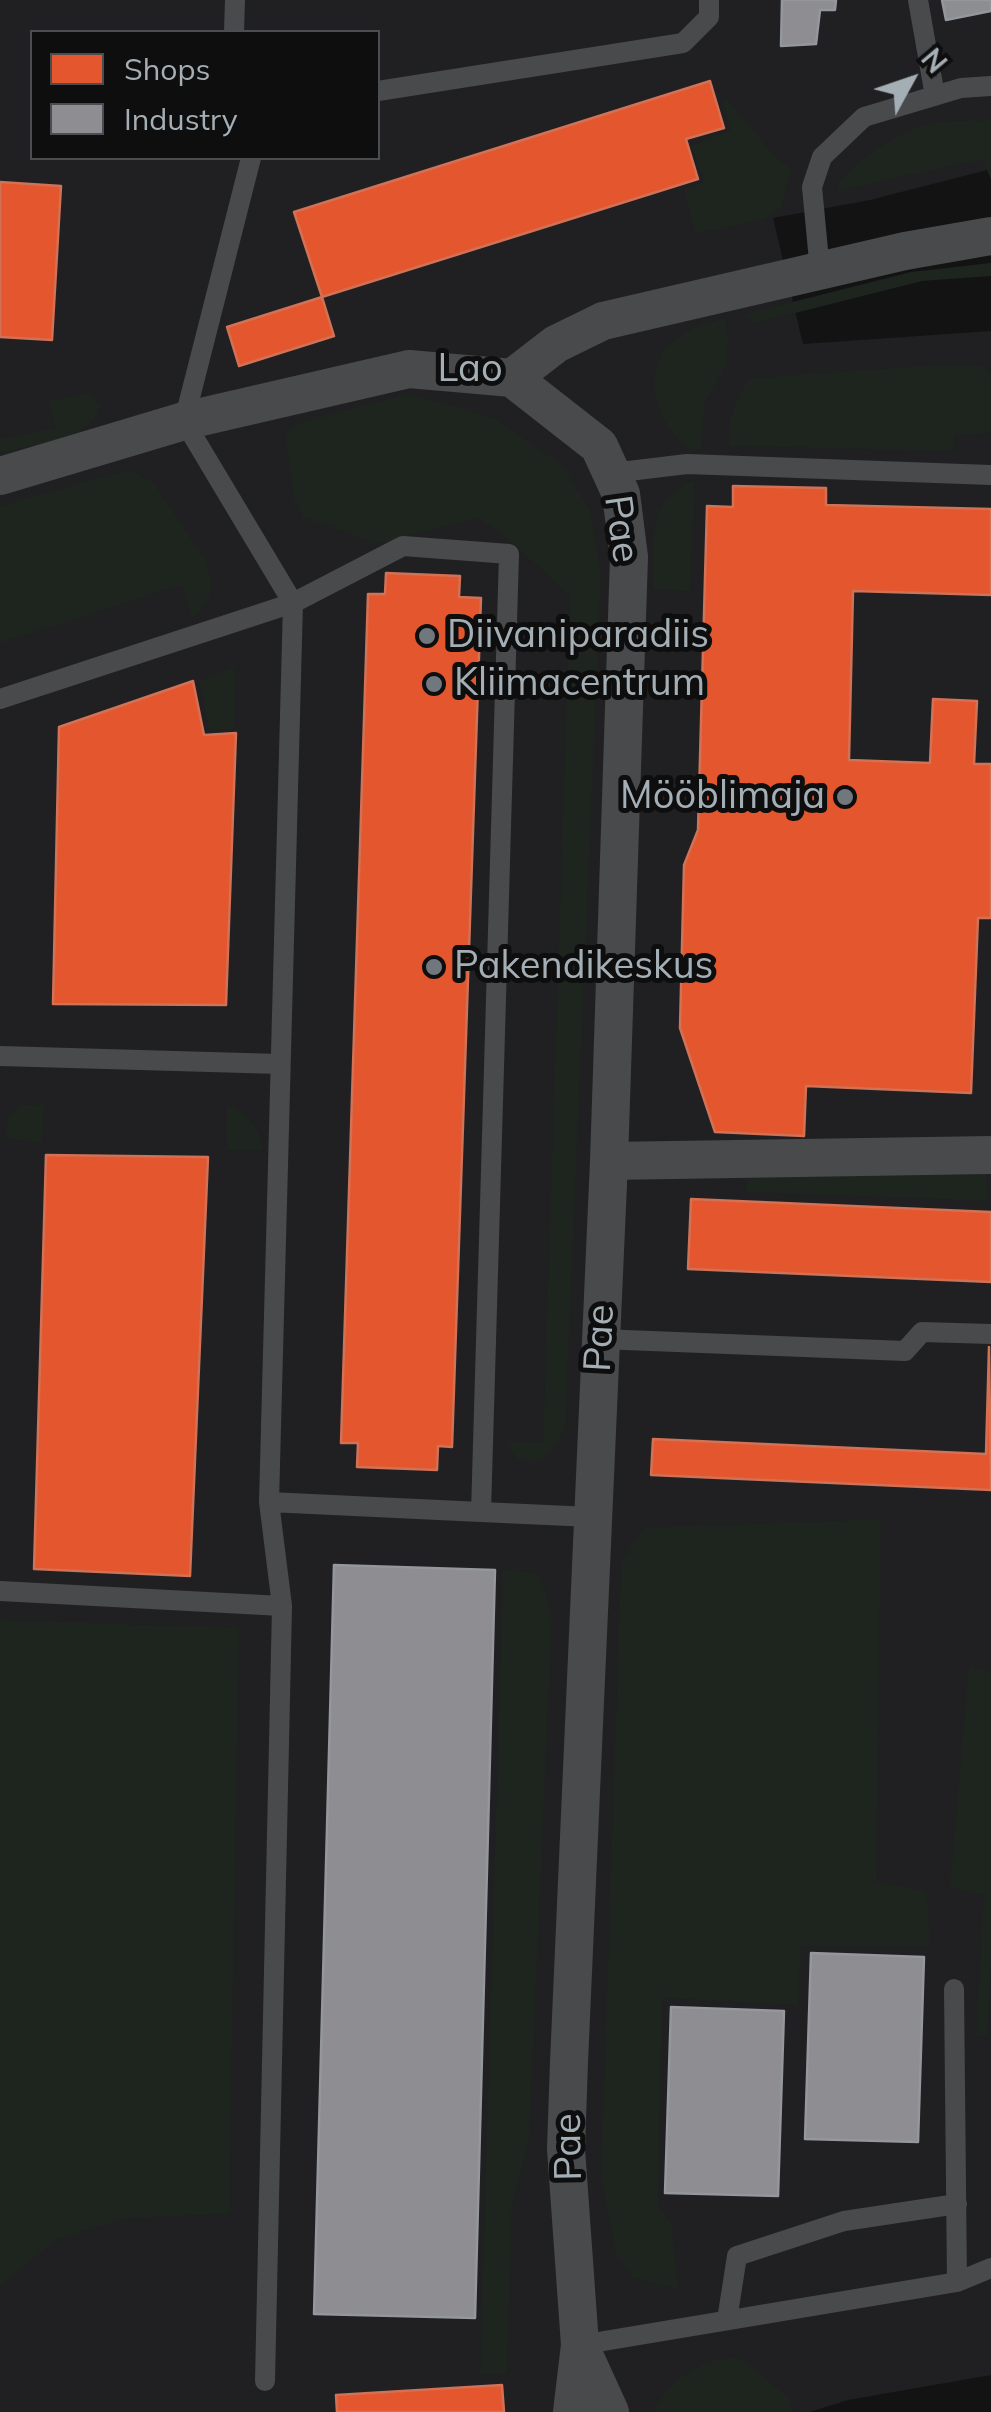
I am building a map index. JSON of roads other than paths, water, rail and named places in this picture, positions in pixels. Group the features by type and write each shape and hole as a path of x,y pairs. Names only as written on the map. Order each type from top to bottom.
{"street":[{"name":"Lao","path":"0,476 184,421 410,369 512,378 556,344 603,321 905,251 991,236"},
{"name":"Pae","path":"512,378 599,446 621,494 629,557 609,1160 566,2149 580,2346 572,2412"},
{"path":"609,1160 991,1155"},
{"name":"Pae","path":"580,2346 610,2412"}],"lane":[{"path":"234,30 235,0"},
{"path":"380,91 682,43 708,17 709,0"},
{"path":"918,0 935,96"},
{"path":"820,271 812,187 822,157 864,117 961,88 991,86"},
{"path":"251,160 184,421 293,603 269,1502 282,1606 265,2381"},
{"path":"612,473 687,464 991,475"},
{"path":"0,700 293,603 403,546 509,554 480,1512"},
{"path":"0,1056 280,1064"},
{"path":"600,1339 905,1352 922,1332 991,1334"},
{"path":"269,1502 591,1517"},
{"path":"0,1591 282,1606"},
{"path":"954,1988 957,2282"},
{"path":"727,2320 737,2256 844,2221 957,2204"},
{"path":"580,2346 957,2282 991,2268"}],"place":[{"name":"Diivaniparadiis","path":"427,636"},
{"name":"Kliimacentrum","path":"434,684"},
{"name":"Mööblimaja","path":"845,797"},
{"name":"Pakendikeskus","path":"434,967"}]}
